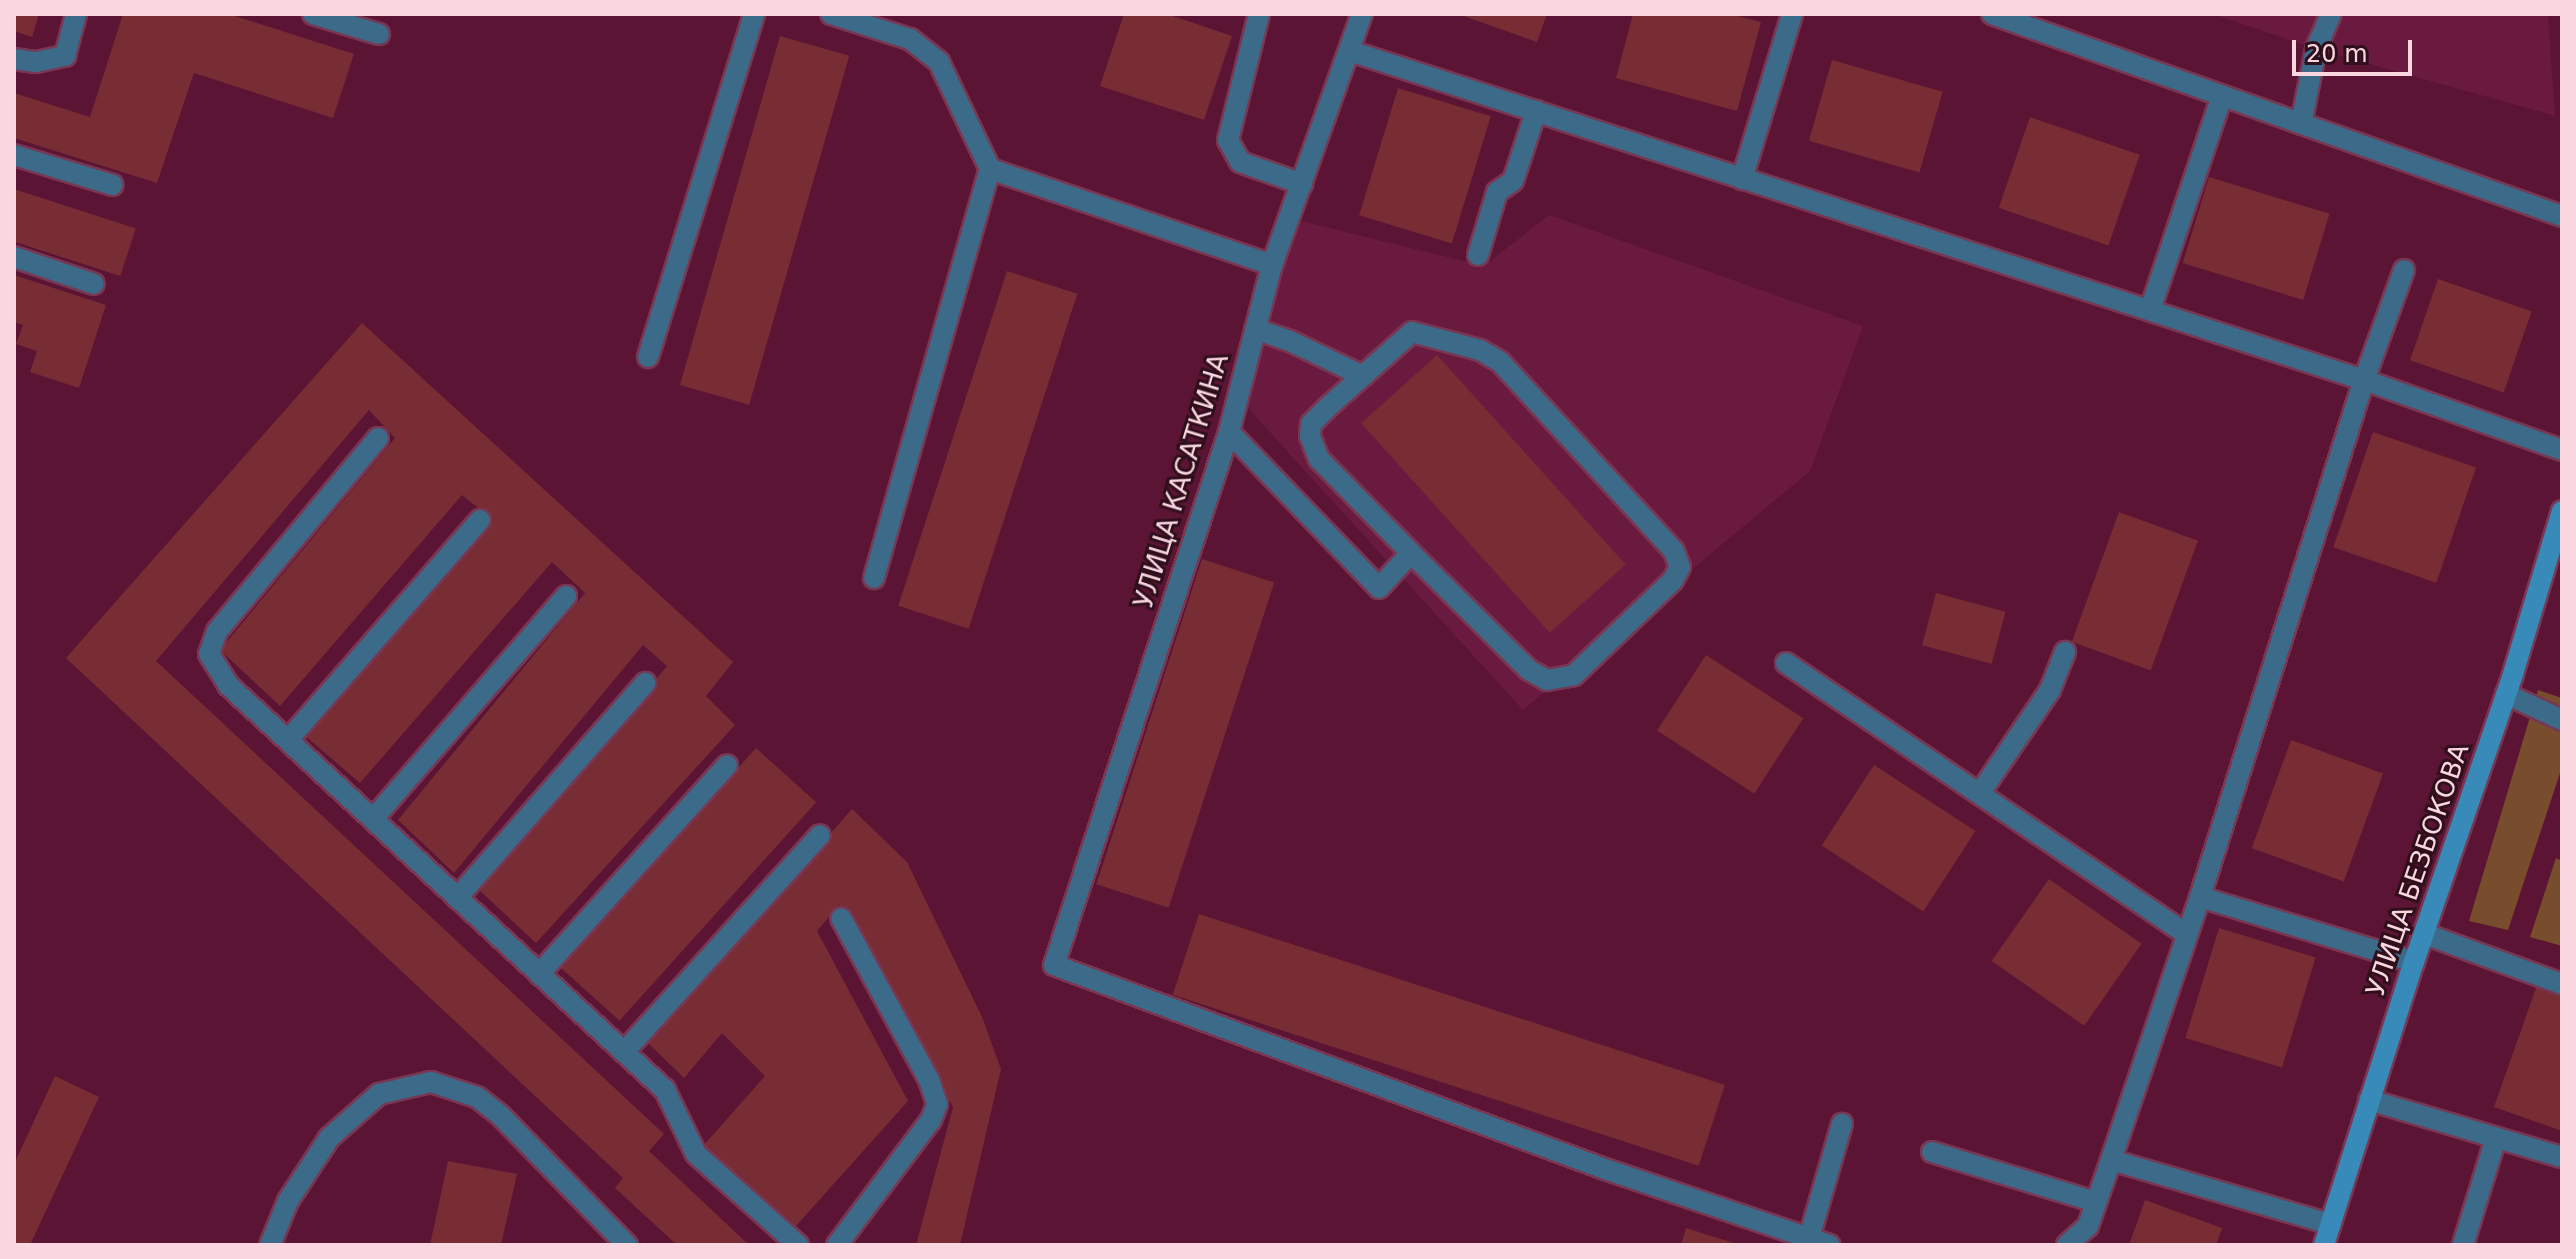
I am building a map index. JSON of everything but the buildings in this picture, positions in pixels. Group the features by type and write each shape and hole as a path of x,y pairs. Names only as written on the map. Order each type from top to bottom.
{"street":[{"path":"14,59 36,62 65,56 76,14"},
{"path":"313,14 379,34"},
{"path":"648,357 754,14"},
{"path":"831,14 910,39 939,62 990,169 874,578"},
{"path":"1259,14 1228,140 1240,162 1302,184"},
{"name":"УЛИЦА КАСАТКИНА","path":"1362,14 1272,265 1229,432 1054,965 1605,1169 1809,1238"},
{"path":"1742,179 1792,14"},
{"path":"1992,14 2562,216"},
{"path":"2301,124 2316,49 2331,14"},
{"path":"1350,51 2364,380 2562,450"},
{"path":"2150,310 2222,96"},
{"path":"1478,255 1497,192 1513,181 1536,111"},
{"path":"14,155 113,185"},
{"path":"990,169 1272,265"},
{"path":"14,257 94,284"},
{"path":"2067,1245 2085,1235 2111,1160 2200,897 2364,380 2404,270"},
{"path":"1255,329 1290,341 1363,376"},
{"path":"1412,332 1480,350 1499,361 1674,551 1680,567 1673,580 1574,675 1547,680 1529,670 1411,553 1319,459 1310,436 1311,424 1412,332"},
{"path":"1229,432 1379,588 1411,553"},
{"path":"378,438 217,631 209,654 228,685 665,1090 696,1154 798,1245"},
{"name":"УЛИЦА БЕЗБОКОВА","path":"2324,1245 2414,962 2506,694 2562,511"},
{"path":"288,740 480,520"},
{"path":"373,819 566,596"},
{"path":"1980,793 2050,690 2065,652"},
{"path":"1786,663 2187,934"},
{"path":"457,898 645,683"},
{"path":"2506,694 2562,720"},
{"path":"539,974 727,765"},
{"path":"624,1052 820,835"},
{"path":"2200,897 2414,962"},
{"path":"837,1245 931,1120 937,1104 929,1080 841,918"},
{"path":"2425,934 2562,984"},
{"path":"270,1245 288,1201 329,1138 379,1094 431,1082 477,1097 500,1115 627,1245"},
{"path":"2369,1100 2562,1157"},
{"path":"1830,1245 1809,1238 1842,1124"},
{"path":"2463,1245 2496,1138"},
{"path":"1932,1152 2096,1202"},
{"path":"2111,1160 2330,1224"}],"shaded area":[{"path":"2213,14 2548,14 2555,116 2316,49"},
{"path":"1549,215 1863,326 1810,471 1523,710 1235,394 1297,220 1484,266"},
{"path":"2538,690 2562,698 2562,767 2508,930 2469,921"},
{"path":"2556,858 2562,861 2562,946 2530,937"}]}
